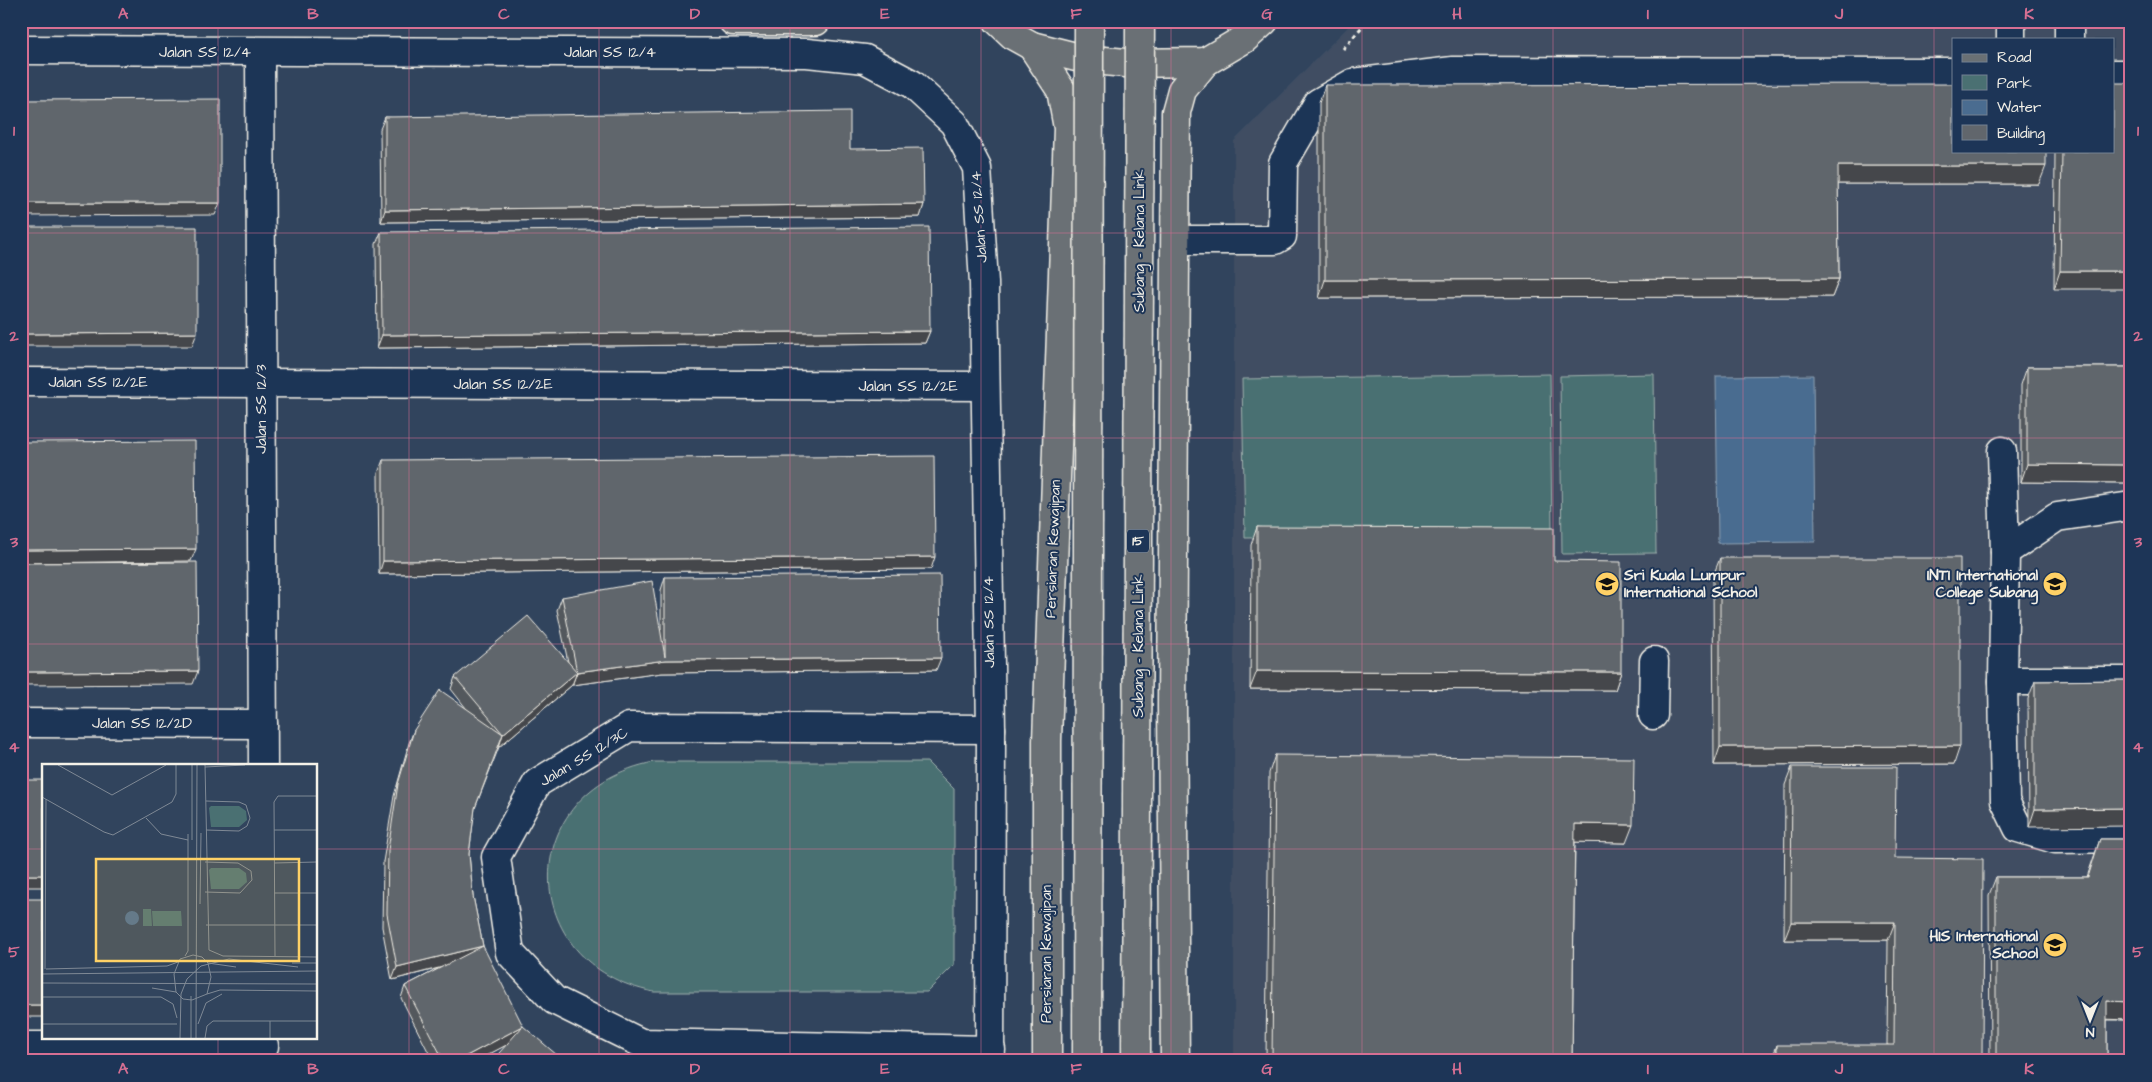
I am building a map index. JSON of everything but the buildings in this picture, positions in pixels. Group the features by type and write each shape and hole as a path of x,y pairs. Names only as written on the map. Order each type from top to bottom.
{"main road":[{"path":"733,21 816,21"},
{"path":"998,21 1014,36 1032,46 1084,59 1124,63 1205,62"},
{"path":"1087,1061 1089,21"},
{"name":"Subang - Kelana Link","path":"1136,1061 1140,21"},
{"path":"1175,1061 1172,706 1176,112 1182,90 1205,62 1244,39 1264,21"},
{"name":"Persiaran Kewajipan","path":"1032,46 1061,90 1068,128 1047,750 1047,1061"},
{"path":"1034,1061 1033,733 1053,554"}],"street":[{"path":"2011,21 2011,38"},
{"path":"2069,21 2069,38"},
{"name":"Jalan SS 12/4","path":"21,50 807,53 865,59 912,84 954,123 977,168 984,283 984,386 991,729 990,1055"},
{"name":"Jalan SS 12/3","path":"260,52 263,764"},
{"path":"1176,240 1275,240 1282,236 1283,163 1318,103 1354,83 1453,71 1952,72"},
{"path":"2114,74 2131,74"},
{"name":"Jalan SS 12/2E","path":"21,382 984,386"},
{"path":"2002,451 2005,552 2003,681 2005,801 2018,828 2054,839 2131,838"},
{"path":"2005,552 2057,517 2131,506"},
{"path":"1653,714 1654,660"},
{"path":"2003,681 2131,681"},
{"name":"Jalan SS 12/2D","path":"21,723 263,724"},
{"name":"Jalan SS 12/3C","path":"990,1055 642,1043 554,1000 510,953 496,857 537,783 628,727 991,729"},
{"path":"21,1046 264,1048"}],"shaded area":[{"path":"1354,21 2131,21 2131,1061 1234,1061 1234,141"}],"green space":[{"path":"1550,374 1552,534 1245,538 1242,379"},
{"path":"1654,374 1656,553 1562,554 1560,376"},
{"path":"654,762 927,762 954,789 954,965 927,992 654,992 608,975 576,948 556,914 549,877 556,840 575,806 608,779"}],"water":[{"path":"1813,375 1815,542 1718,543 1716,376"}],"place":[{"name":"Sri Kuala Lumpur International School","path":"1607,584"},
{"name":"INTI International College Subang","path":"2055,584"},
{"name":"HIS International School","path":"2055,945"}]}
